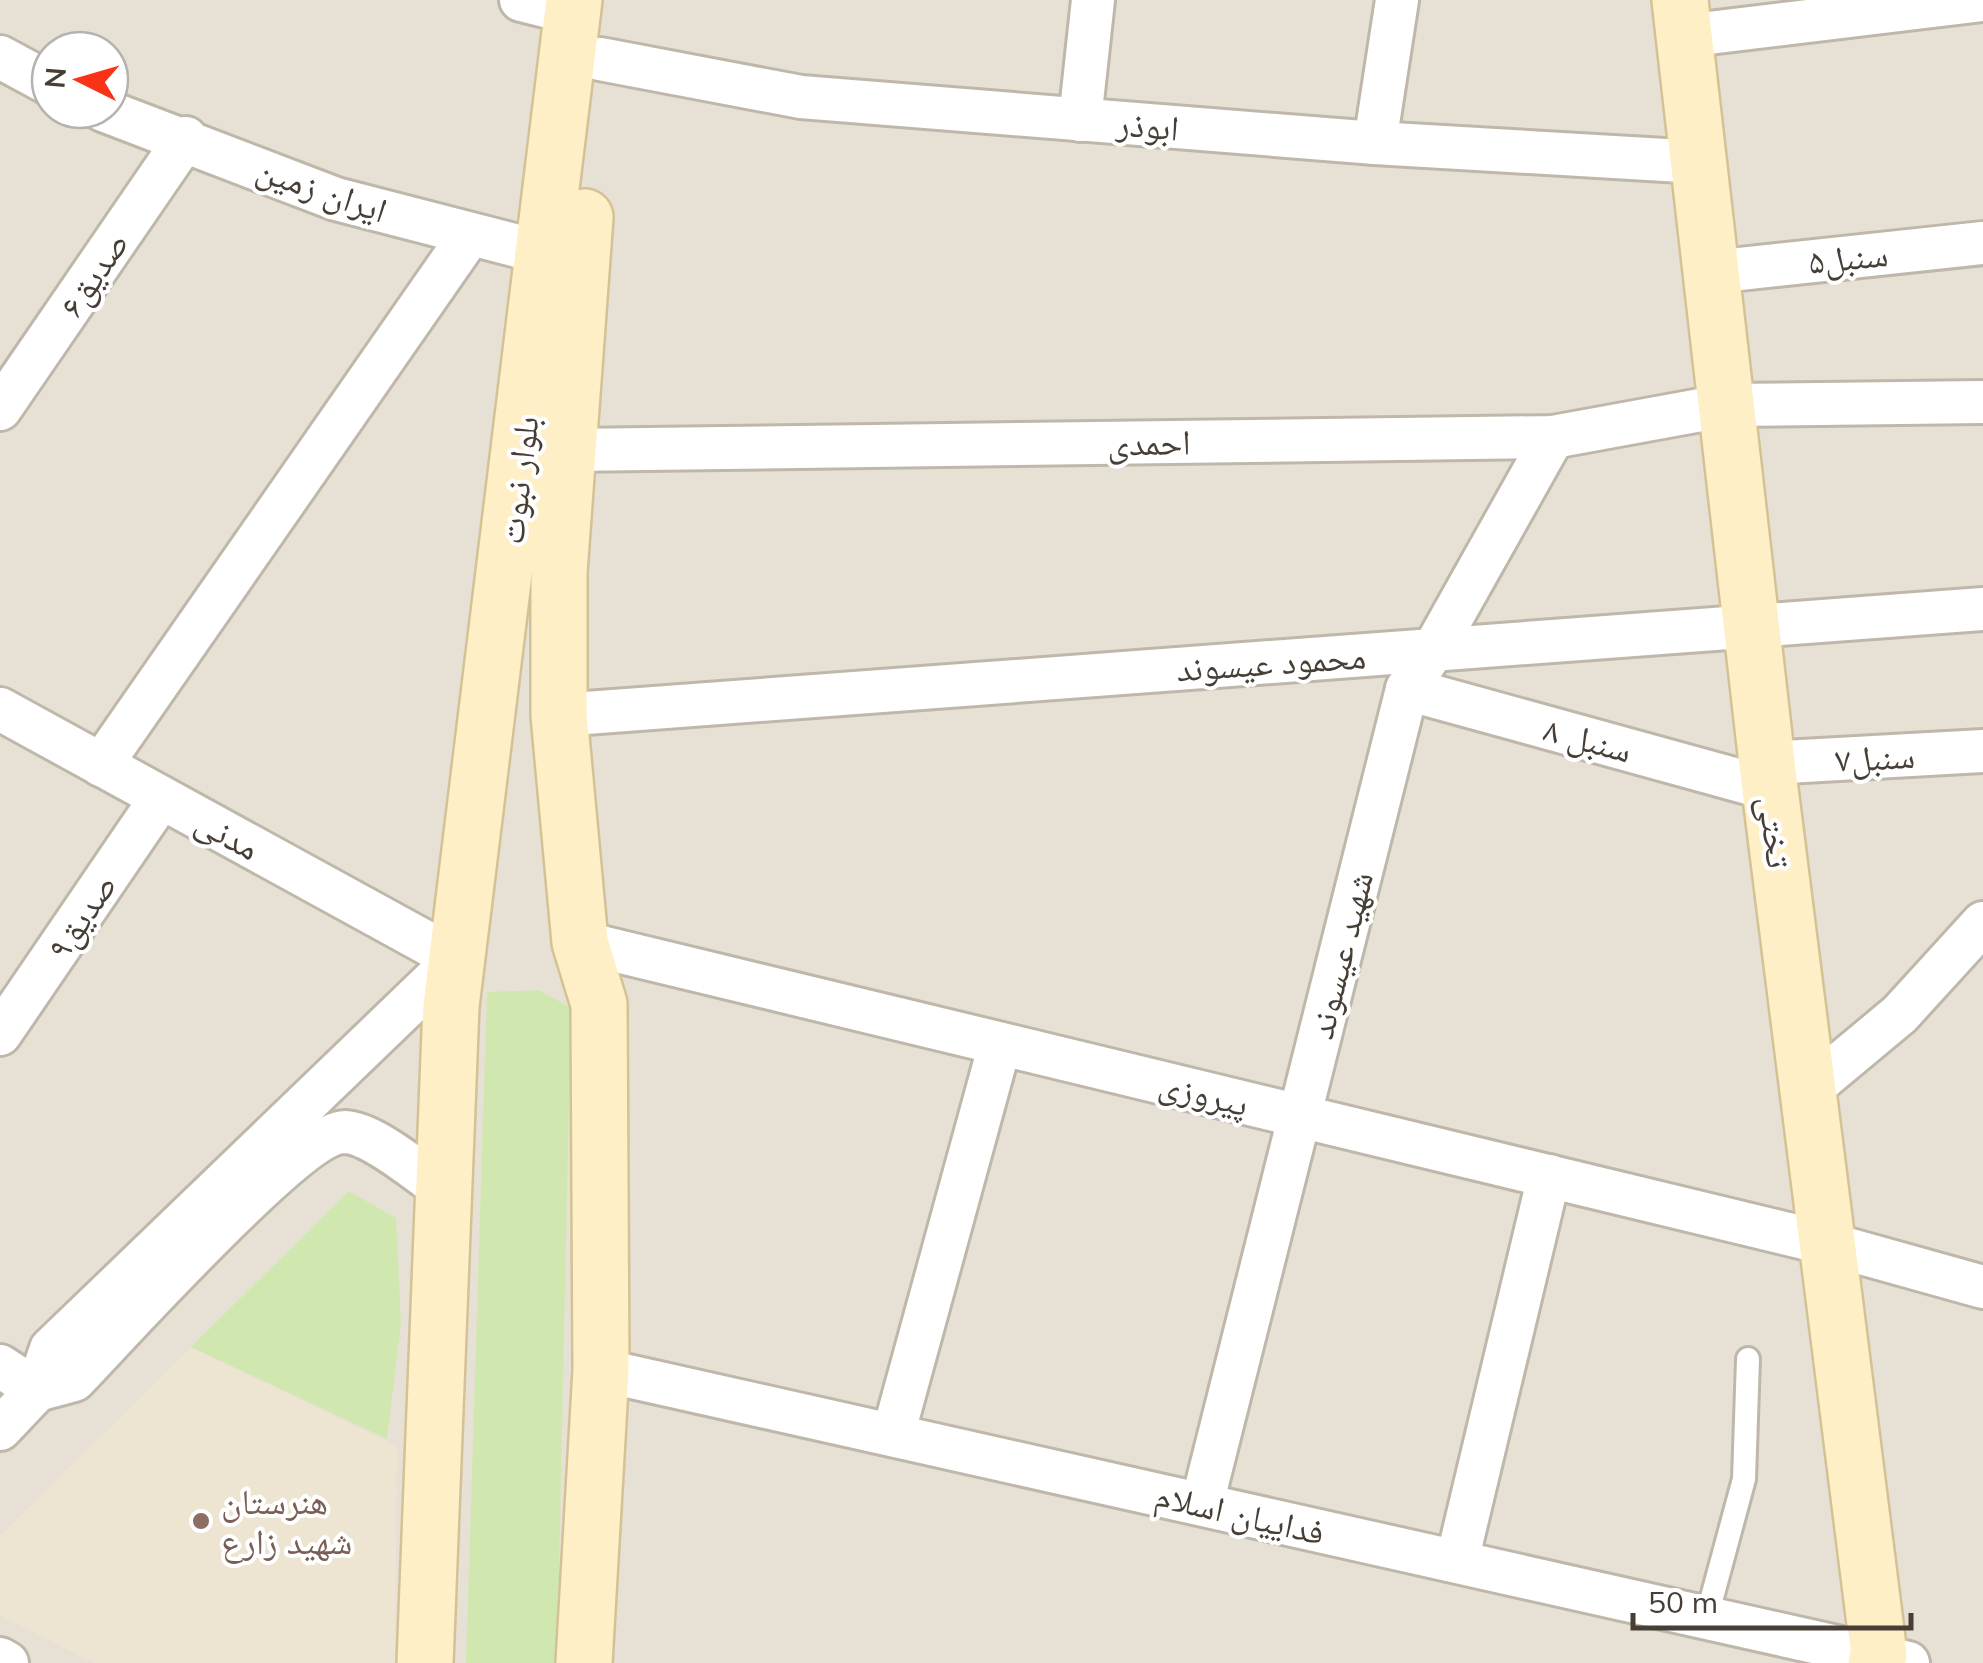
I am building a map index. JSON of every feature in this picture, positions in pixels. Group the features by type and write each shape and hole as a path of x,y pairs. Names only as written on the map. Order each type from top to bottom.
{"street":[{"name":"ابوذر","path":"520,0 589,18 801,98 1375,143 1699,162"},
{"path":"1080,120 1093,0"},
{"path":"1375,143 1397,0"},
{"path":"1682,18 1982,0"},
{"name":"بلوار نبوت","path":"425,1663 456,960 545,253 589,18"},
{"name":"بلوار نبوت","path":"584,1663 601,1370 600,1004 580,942 559,715 559,572 589,18"},
{"name":"تختی","path":"1682,18 1768,776 1888,1660"},
{"path":"0,57 30,73"},
{"name":"ایران زمین","path":"130,119 336,199 545,253"},
{"name":"صدیق۶","path":"0,410 186,138"},
{"path":"101,764 469,236"},
{"name":"سنبل۵","path":"1712,272 1983,243"},
{"name":"احمدی","path":"568,450 1553,437 1728,405 1983,402"},
{"name":"شهید عیسوند","path":"1202,1504 1407,689 1434,649 1553,437"},
{"name":"محمود عیسوند","path":"559,715 1983,609"},
{"name":"سنبل ۸","path":"1407,689 1768,776"},
{"name":"مدنی","path":"0,709 456,960"},
{"name":"سنبل۷","path":"1768,776 1983,751"},
{"name":"صدیق۹","path":"0,1034 161,798"},
{"path":"1810,1089 1900,1014 1983,924"},
{"name":"پیروزی","path":"580,942 1829,1244 1983,1287"},
{"path":"0,1429 37,1390 52,1349 456,960"},
{"path":"893,1435 1000,1044"},
{"path":"0,1366 37,1390 74,1380 246,1204 314,1142 343,1132 366,1138 444,1190"},
{"path":"1457,1561 1549,1176"},
{"name":"فداییان اسلام","path":"601,1370 1707,1616 1888,1660"},
{"path":"0,1659 7,1663"}],"lane":[{"path":"1707,1616 1744,1479 1748,1359"}],"shaded area":[{"path":"0,0 1983,0 1983,1663 0,1663"},
{"path":"191,1347 397,1446 395,1663 93,1663 0,1615 0,1536"}],"green space":[{"path":"539,990 571,1008 557,1663 466,1663 487,992"},
{"path":"349,1191 396,1218 401,1323 387,1439 191,1347"}],"place":[{"name":"هنرستان شهید زارع","path":"201,1521"}]}
